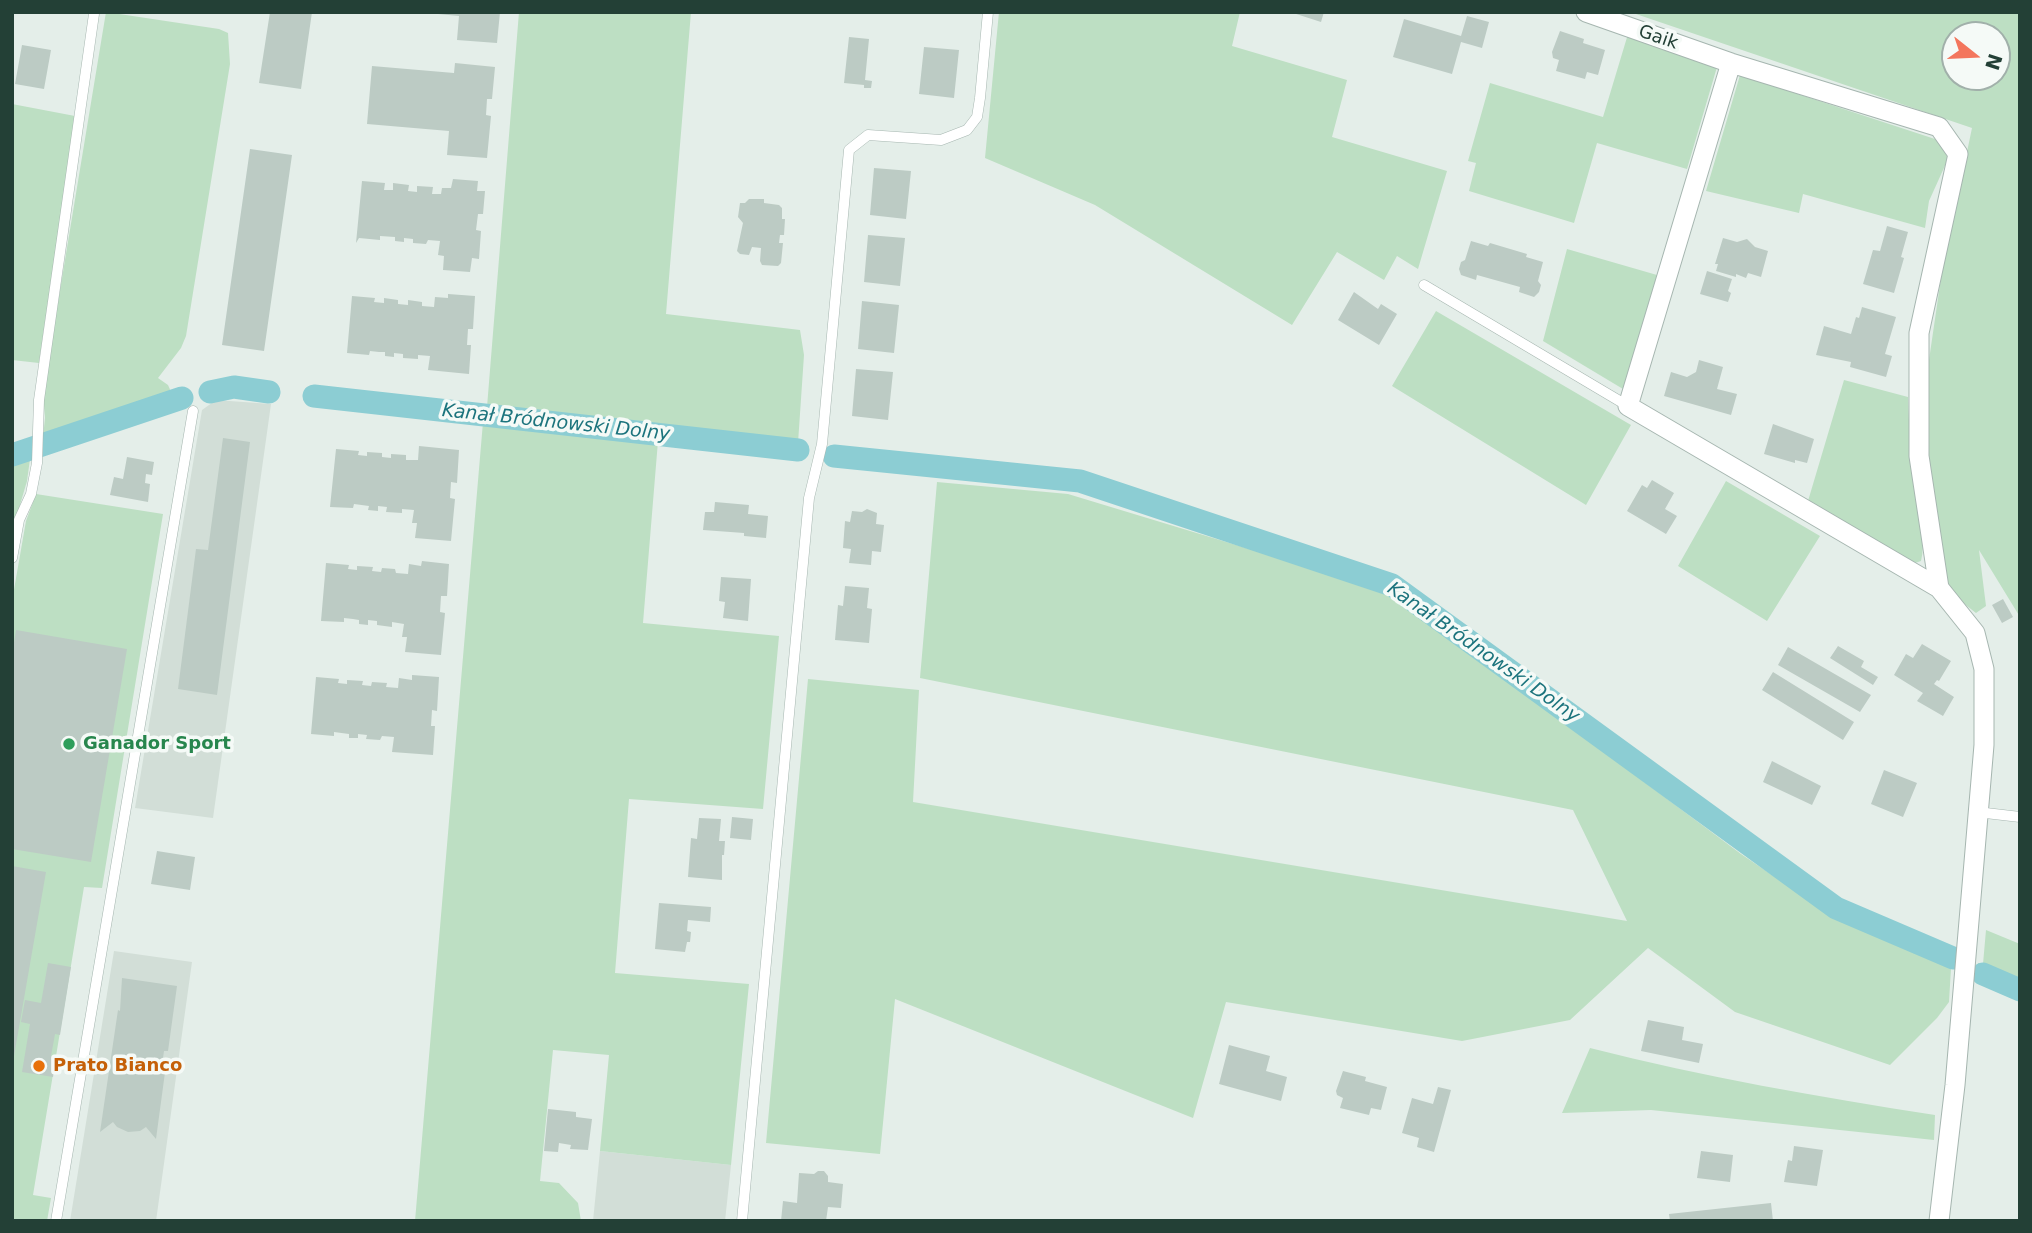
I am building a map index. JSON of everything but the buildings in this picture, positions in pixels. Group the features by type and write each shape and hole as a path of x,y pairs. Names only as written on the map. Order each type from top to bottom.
{"street":[{"name":"Gaik","path":"1586,12 1731,63 1939,127 1958,154 1919,333 1919,456 1939,588"},
{"path":"1731,63 1628,405 1939,588 1975,633 1984,669 1984,745 1955,1085 1939,1221"}],"lane":[{"path":"742,1221 808,511 822,444 849,150 868,135 941,140 967,130 977,117 988,12"},
{"path":"12,558 19,520 30,494 37,463 39,400 94,14"},
{"path":"1424,285 1628,405"},
{"path":"56,1221 193,411"},
{"path":"1977,812 2020,817"}],"shaded area":[{"path":"216,400 271,404 213,818 135,808 202,410"},
{"path":"114,951 192,962 156,1221 70,1221"},
{"path":"600,1151 731,1165 725,1221 593,1221"}],"green space":[{"path":"106,12 219,29 228,33 230,64 186,336 181,348 158,378 168,385 172,394 43,437 43,393"},
{"path":"519,12 691,12 666,314 800,330 804,355 798,443 487,407"},
{"path":"999,12 1240,12 1232,46 1347,80 1332,137 1447,171 1418,269 1397,256 1384,280 1337,252 1292,325 1095,205 985,158"},
{"path":"1630,12 2020,12 2020,617 1979,550 1986,606 1976,613 1945,589 1927,475 1929,360 1942,271 1972,128"},
{"path":"1628,34 1717,67 1687,169 1597,143 1574,223 1469,191 1476,163 1468,161 1490,83 1603,117"},
{"path":"1740,75 1941,141 1948,159 1929,201 1925,228 1803,194 1799,213 1706,191"},
{"path":"12,104 75,116 39,363 12,360"},
{"path":"1567,249 1657,275 1623,389 1543,341"},
{"path":"1436,311 1631,425 1586,505 1392,386"},
{"path":"1844,380 1908,397 1922,541 1921,561 1915,563 1808,501"},
{"path":"483,422 658,441 643,623 779,636 763,809 629,799 615,973 749,984 731,1165 600,1151 609,1055 553,1050 540,1181 559,1183 578,1203 581,1221 415,1221"},
{"path":"30,459 27,481 12,532 12,465"},
{"path":"1726,481 1820,536 1767,621 1678,566"},
{"path":"937,482 1068,494 1388,591 1741,854 1837,919 1951,968 1949,1002 1937,1018 1890,1065 1735,1012 1648,948 1570,1020 1462,1041 1226,1002 1193,1118 895,999 880,1154 766,1143 808,679 919,690 913,802 1627,921 1573,810 920,678"},
{"name":"Ganador Sport","path":"36,494 163,514 102,888 84,887 33,1195 51,1198 47,1221 12,1221 12,601 26,521"},
{"path":"1986,930 2020,944 2020,998 1976,980 1978,963 1983,964"},
{"path":"1590,1048 1762,1086 1935,1115 1934,1140 1651,1110 1562,1113"}],"waterway":[{"name":"Kanał Bródnowski Dolny","path":"210,392 234,387 269,392"},
{"name":"Kanał Bródnowski Dolny","path":"314,396 798,450"},
{"name":"Kanał Bródnowski Dolny","path":"12,455 182,398"},
{"name":"Kanał Bródnowski Dolny","path":"834,456 1080,481 1392,585 1836,908 1953,958"},
{"name":"Kanał Bródnowski Dolny","path":"1983,974 2020,990"}],"place":[{"name":"Ganador Sport","path":"69,744"},
{"name":"Prato Bianco","path":"39,1066"}]}
